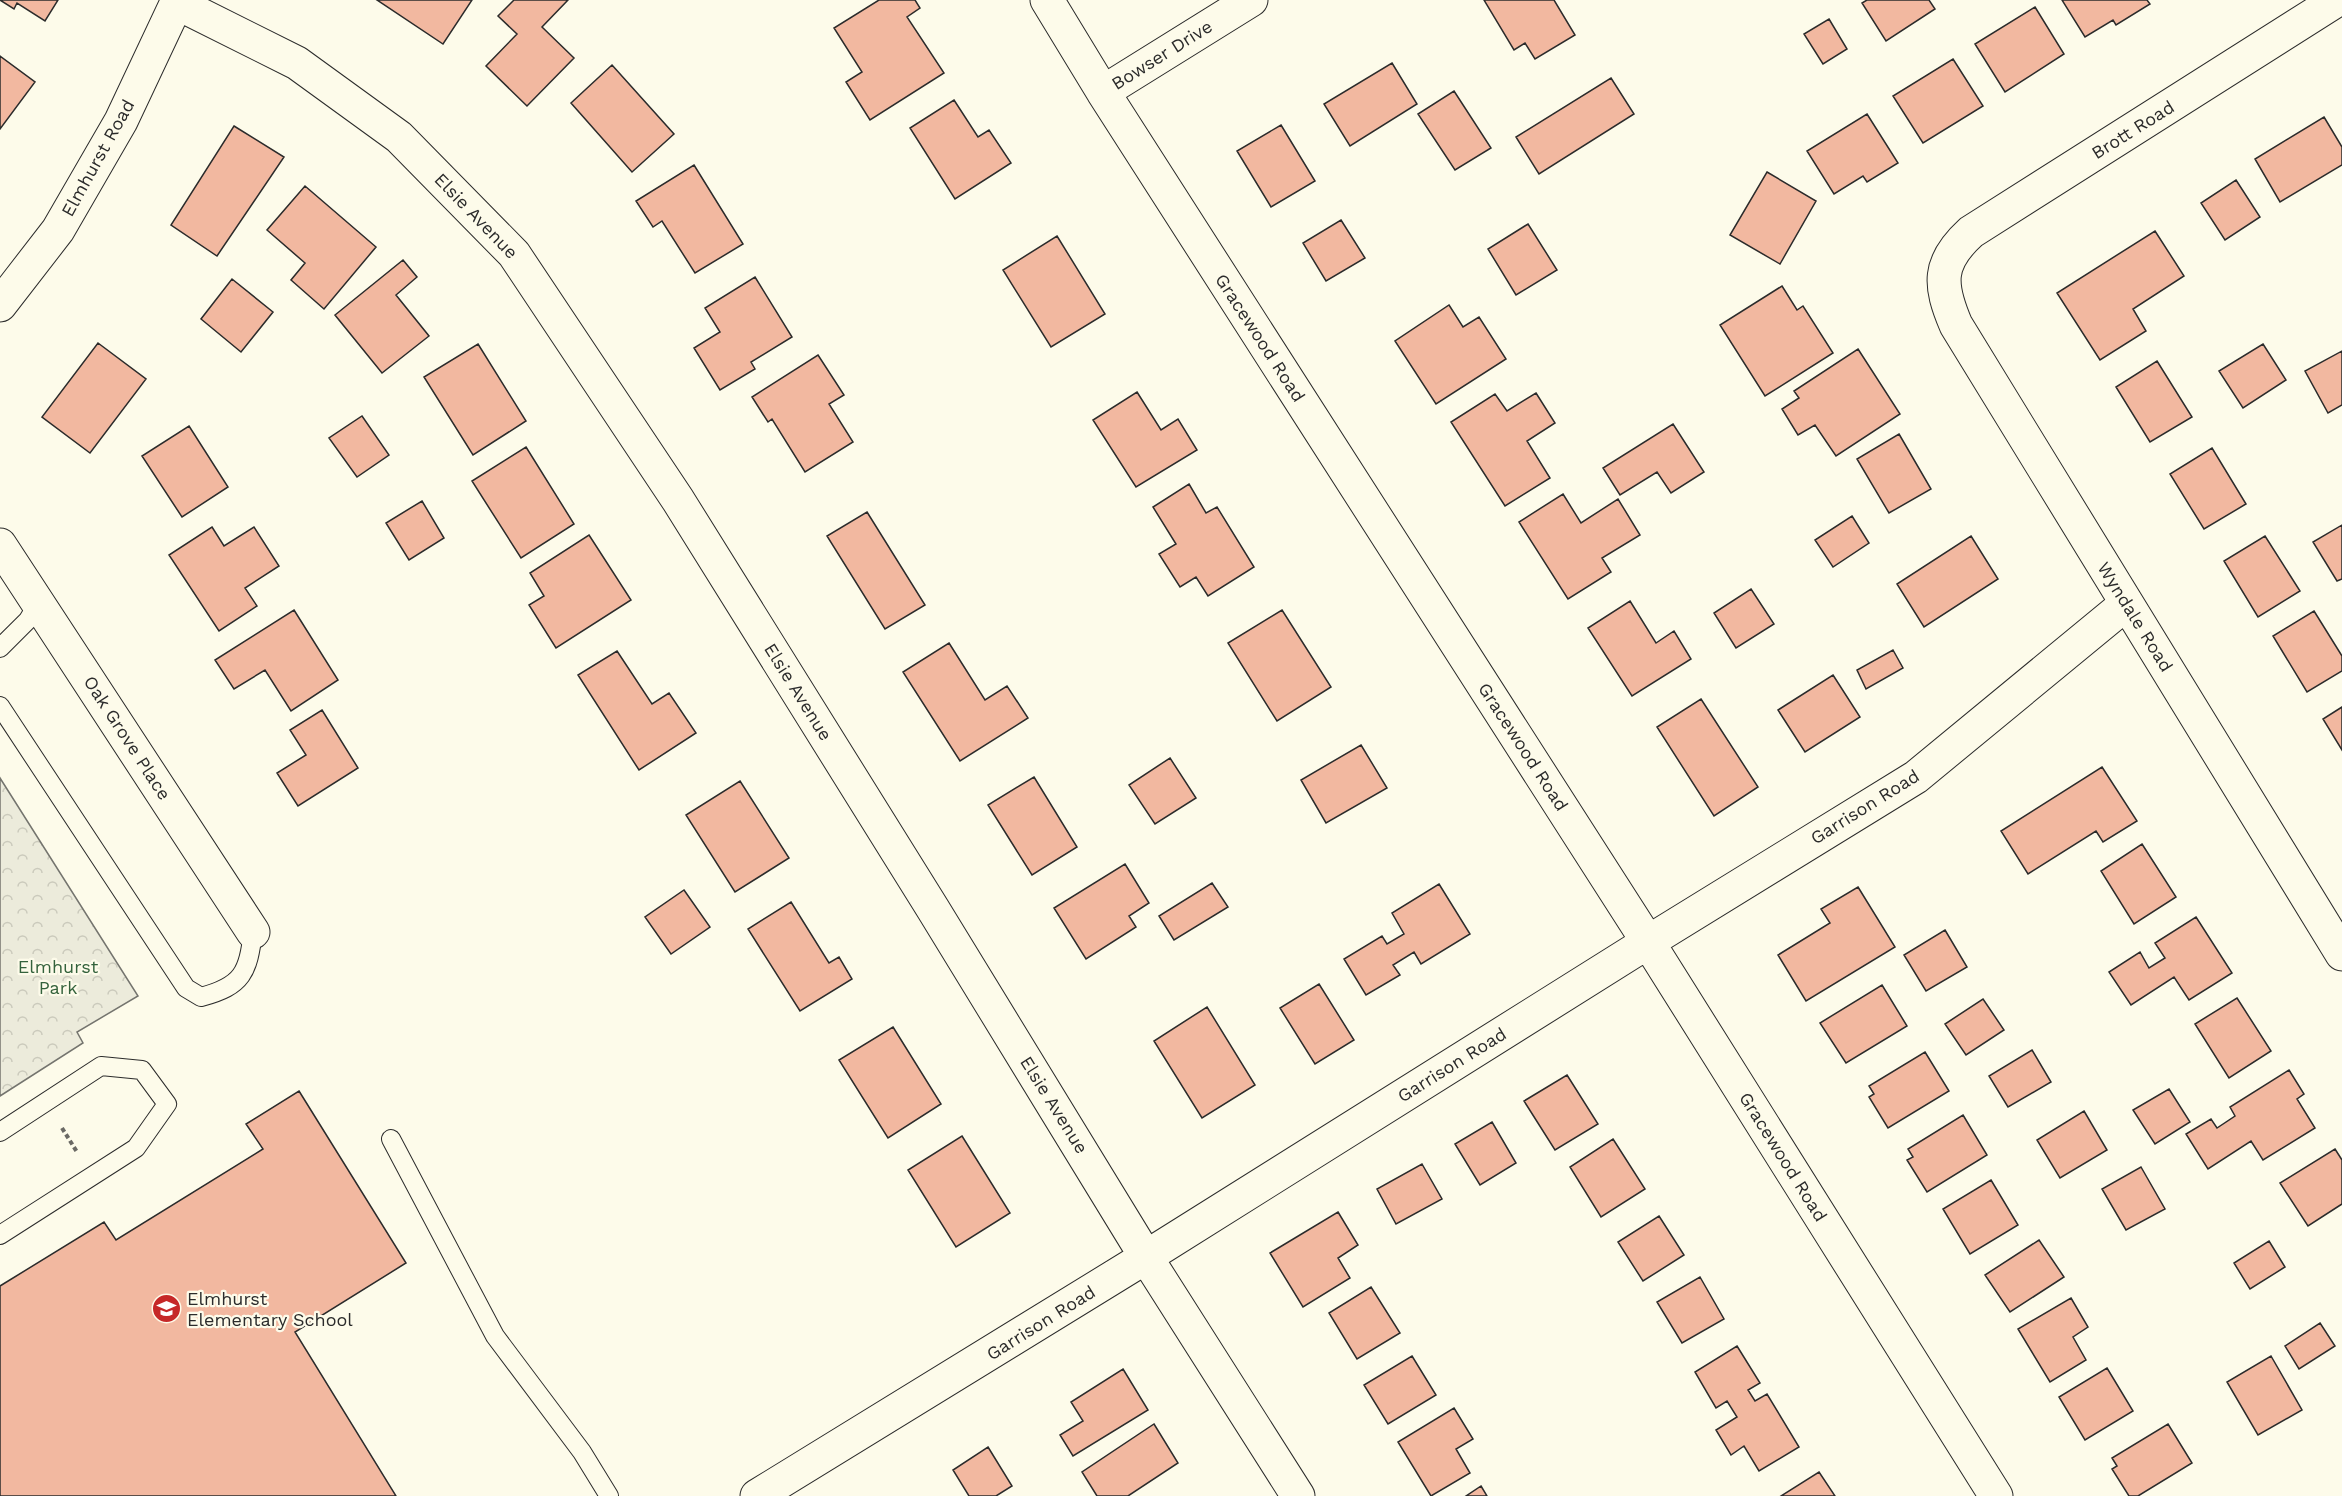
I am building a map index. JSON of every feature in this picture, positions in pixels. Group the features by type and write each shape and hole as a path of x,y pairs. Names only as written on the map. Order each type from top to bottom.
{"street":[{"name":"Gracewood Road","path":"1047,0 1103,92 1648,942 1996,1496"},
{"name":"Bowser Drive","path":"1103,92 1251,0"},
{"name":"Brott Road","path":"1944,274 1950,256 1957,245 1971,232 2337,0"},
{"name":"Elmhurst Road","path":"0,305 58,230 121,121 178,1"},
{"name":"Elsie Avenue","path":"178,1 297,63 399,137 514,254 678,500 933,909 1146,1257 1298,1496"},
{"name":"Wyndale Road","path":"1944,274 1945,300 1956,326 2342,954"},
{"name":"Oak Grove Place","path":"0,545 253,932"},
{"name":"Garrison Road","path":"758,1496 1916,777 2126,604"}],"lane":[{"path":"0,648 28,620 39,602"},
{"path":"0,706 186,988 201,997 222,992 244,974 250,956 253,932"},
{"path":"0,1132 101,1066 142,1070 167,1104 136,1148 0,1235"},
{"path":"391,1139 495,1335 582,1452 609,1496"}],"path":[{"path":"61,1125 82,1160"}],"green space":[{"name":"Elmhurst Park","path":"0,778 138,996 77,1032 83,1043 0,1096"}],"building":[{"path":"0,0 58,0 45,21 17,3 14,9"},
{"path":"377,0 472,0 443,44"},
{"path":"514,0 568,0 542,27 574,58 527,106 486,66 517,34 498,16"},
{"path":"879,0 915,0 920,8 907,17 944,73 870,120 846,82 862,72 834,28"},
{"path":"1484,0 1554,0 1575,35 1535,59 1525,43 1514,50"},
{"path":"1867,0 1929,0 1935,9 1886,41 1862,3"},
{"path":"2062,0 2147,0 2150,4 2116,25 2113,20 2085,37"},
{"path":"2035,7 2064,54 2005,92 1975,44"},
{"path":"1829,19 1847,49 1823,64 1804,34"},
{"path":"0,56 35,82 0,129"},
{"path":"1953,59 1983,106 1923,143 1893,96"},
{"path":"1392,63 1417,104 1350,146 1324,104"},
{"path":"612,65 674,134 632,172 571,103"},
{"path":"1611,78 1634,114 1539,174 1516,137"},
{"path":"1454,91 1491,148 1455,170 1418,114"},
{"path":"954,100 978,137 989,130 1011,163 955,199 910,128"},
{"path":"1867,114 1898,163 1867,182 1863,176 1834,194 1807,151"},
{"path":"2324,117 2342,147 2342,165 2280,202 2255,159"},
{"path":"1281,125 1315,181 1271,207 1237,151"},
{"path":"234,126 284,157 217,256 171,225"},
{"path":"694,165 743,244 695,273 662,221 653,227 636,201"},
{"path":"1767,172 1816,201 1780,264 1730,235"},
{"path":"2236,180 2260,217 2225,240 2201,203"},
{"path":"305,186 376,247 324,309 291,280 305,263 267,230"},
{"path":"1341,220 1365,258 1326,281 1303,243"},
{"path":"1528,224 1557,270 1516,295 1488,249"},
{"path":"2155,231 2184,276 2133,309 2146,331 2100,360 2057,293"},
{"path":"1057,236 1105,314 1051,347 1003,270"},
{"path":"403,260 417,277 396,295 429,336 382,373 335,315"},
{"path":"755,277 792,337 751,362 755,369 720,390 694,348 720,332 705,308"},
{"path":"232,279 273,312 241,352 201,319"},
{"path":"1782,286 1797,310 1803,306 1833,353 1765,396 1720,325"},
{"path":"1449,305 1463,327 1479,317 1506,359 1436,404 1395,341"},
{"path":"98,343 146,379 90,453 42,417"},
{"path":"478,344 526,421 473,455 424,377"},
{"path":"2263,344 2286,380 2243,408 2219,371"},
{"path":"1858,349 1900,414 1836,456 1815,425 1798,435 1782,409 1799,398 1794,391"},
{"path":"2342,351 2342,405 2328,413 2305,371"},
{"path":"818,355 844,395 829,404 853,442 805,472 772,419 768,422 752,397"},
{"path":"2157,361 2192,417 2150,442 2116,387"},
{"path":"1137,392 1161,430 1178,419 1197,450 1136,487 1093,420"},
{"path":"1536,393 1555,423 1527,441 1550,478 1505,506 1451,422 1495,394 1507,411"},
{"path":"362,416 389,455 357,477 329,438"},
{"path":"1673,424 1704,472 1671,493 1657,472 1620,495 1603,468"},
{"path":"189,426 228,487 182,517 142,456"},
{"path":"1899,434 1931,489 1889,513 1857,459"},
{"path":"526,447 574,524 521,558 472,481"},
{"path":"2212,448 2246,504 2204,529 2170,474"},
{"path":"1189,484 1206,513 1217,507 1254,567 1208,596 1196,577 1180,587 1159,554 1176,544 1153,507"},
{"path":"1563,494 1581,523 1618,499 1640,535 1602,558 1611,572 1568,599 1519,522"},
{"path":"422,501 444,538 409,560 386,523"},
{"path":"867,512 925,605 885,629 827,536"},
{"path":"1852,516 1869,543 1833,567 1815,540"},
{"path":"2342,525 2342,579 2337,581 2313,542"},
{"path":"212,527 224,546 254,527 279,566 245,588 257,606 219,631 169,555"},
{"path":"589,535 631,600 556,648 529,605 544,596 530,573"},
{"path":"1971,536 1998,579 1924,627 1897,584"},
{"path":"2265,536 2300,591 2258,617 2224,561"},
{"path":"1751,589 1774,624 1736,648 1714,613"},
{"path":"1630,601 1656,643 1674,631 1691,659 1632,696 1588,628"},
{"path":"294,610 338,680 291,711 265,670 234,689 215,660"},
{"path":"1282,610 1331,687 1277,721 1228,643"},
{"path":"2314,611 2342,656 2342,671 2307,692 2273,636"},
{"path":"949,643 985,700 1007,686 1028,718 960,761 903,672"},
{"path":"1893,650 1903,668 1866,689 1857,670"},
{"path":"617,651 652,704 669,693 696,733 639,770 578,675"},
{"path":"1833,675 1860,717 1805,752 1778,710"},
{"path":"1701,699 1758,787 1714,816 1657,727"},
{"path":"2342,707 2342,750 2323,719"},
{"path":"322,710 358,768 298,806 277,773 306,755 290,730"},
{"path":"1361,745 1387,788 1326,823 1301,780"},
{"path":"1170,758 1196,798 1155,824 1129,785"},
{"path":"2102,767 2137,821 2103,842 2096,831 2028,874 2001,831"},
{"path":"1034,777 1077,847 1032,875 988,805"},
{"path":"740,781 789,858 735,892 686,815"},
{"path":"2142,844 2176,897 2134,924 2101,871"},
{"path":"1125,864 1149,903 1129,916 1136,927 1086,959 1054,908"},
{"path":"1212,883 1228,907 1174,940 1159,916"},
{"path":"1439,884 1470,934 1421,964 1414,952 1393,965 1400,975 1366,995 1344,959 1382,936 1387,944 1404,934 1392,913"},
{"path":"1858,887 1895,947 1806,1001 1778,955 1830,923 1821,909"},
{"path":"684,890 710,927 671,954 645,917"},
{"path":"791,902 829,963 839,957 852,979 800,1011 748,929"},
{"path":"2196,917 2232,973 2189,1000 2174,977 2131,1005 2109,972 2140,952 2149,968 2165,958 2155,943"},
{"path":"1945,930 1967,967 1926,991 1904,955"},
{"path":"1319,984 1354,1040 1315,1064 1280,1008"},
{"path":"1882,985 1907,1026 1846,1063 1820,1023"},
{"path":"2237,998 2271,1051 2229,1078 2195,1024"},
{"path":"1983,999 2004,1030 1966,1055 1945,1024"},
{"path":"1207,1007 1255,1085 1202,1118 1154,1041"},
{"path":"893,1027 941,1104 888,1138 839,1060"},
{"path":"2032,1050 2051,1082 2008,1107 1989,1076"},
{"path":"1925,1052 1949,1091 1888,1128 1869,1097 1874,1094 1869,1086"},
{"path":"2289,1070 2304,1094 2297,1099 2315,1128 2263,1160 2251,1141 2208,1169 2186,1134 2211,1119 2217,1128 2235,1116 2230,1107"},
{"path":"1567,1075 1598,1124 1555,1150 1524,1101"},
{"path":"2169,1089 2190,1122 2155,1144 2133,1110"},
{"name":"Elmhurst Elementary School","path":"299,1091 406,1263 295,1332 396,1496 0,1496 0,1286 104,1222 116,1240 263,1149 246,1124"},
{"path":"2084,1111 2107,1150 2060,1178 2037,1140"},
{"path":"1963,1115 1987,1155 1927,1192 1907,1160 1913,1157 1908,1149"},
{"path":"1492,1122 1516,1163 1480,1185 1455,1144"},
{"path":"962,1136 1010,1213 956,1247 908,1170"},
{"path":"1613,1139 1645,1189 1601,1217 1570,1167"},
{"path":"2335,1149 2342,1160 2342,1204 2308,1226 2280,1183"},
{"path":"1422,1164 1442,1199 1396,1224 1377,1189"},
{"path":"2141,1167 2165,1209 2126,1230 2102,1189"},
{"path":"1991,1180 2018,1225 1970,1254 1943,1209"},
{"path":"1338,1212 1358,1245 1338,1258 1350,1278 1303,1307 1270,1253"},
{"path":"1659,1216 1684,1255 1643,1281 1618,1242"},
{"path":"2039,1240 2064,1277 2010,1312 1985,1275"},
{"path":"2269,1241 2285,1267 2250,1289 2234,1263"},
{"path":"1700,1277 1724,1319 1682,1343 1657,1302"},
{"path":"1371,1287 1400,1333 1357,1359 1329,1313"},
{"path":"2071,1298 2088,1327 2073,1337 2086,1360 2050,1382 2018,1329"},
{"path":"2320,1323 2335,1346 2299,1369 2285,1346"},
{"path":"1737,1346 1760,1383 1748,1390 1755,1401 1767,1394 1799,1447 1759,1471 1744,1446 1731,1455 1716,1430 1737,1417 1727,1401 1716,1408 1695,1372"},
{"path":"1412,1356 1436,1395 1388,1424 1364,1385"},
{"path":"2271,1356 2302,1410 2258,1435 2227,1382"},
{"path":"2107,1368 2133,1411 2085,1440 2059,1397"},
{"path":"1123,1369 1148,1410 1073,1456 1060,1435 1083,1421 1071,1402"},
{"path":"1454,1408 1473,1439 1456,1449 1470,1473 1431,1496 1398,1442"},
{"path":"1154,1424 1178,1463 1128,1496 1097,1496 1082,1472"},
{"path":"2168,1424 2192,1463 2138,1496 2129,1496 2112,1469 2117,1466 2112,1458"},
{"path":"988,1447 1012,1486 996,1496 969,1496 953,1470"},
{"path":"1819,1472 1835,1496 1781,1496"},
{"path":"1481,1486 1487,1496 1466,1496"}],"place":[{"name":"Elmhurst Elementary School","path":"166,1309"}]}
